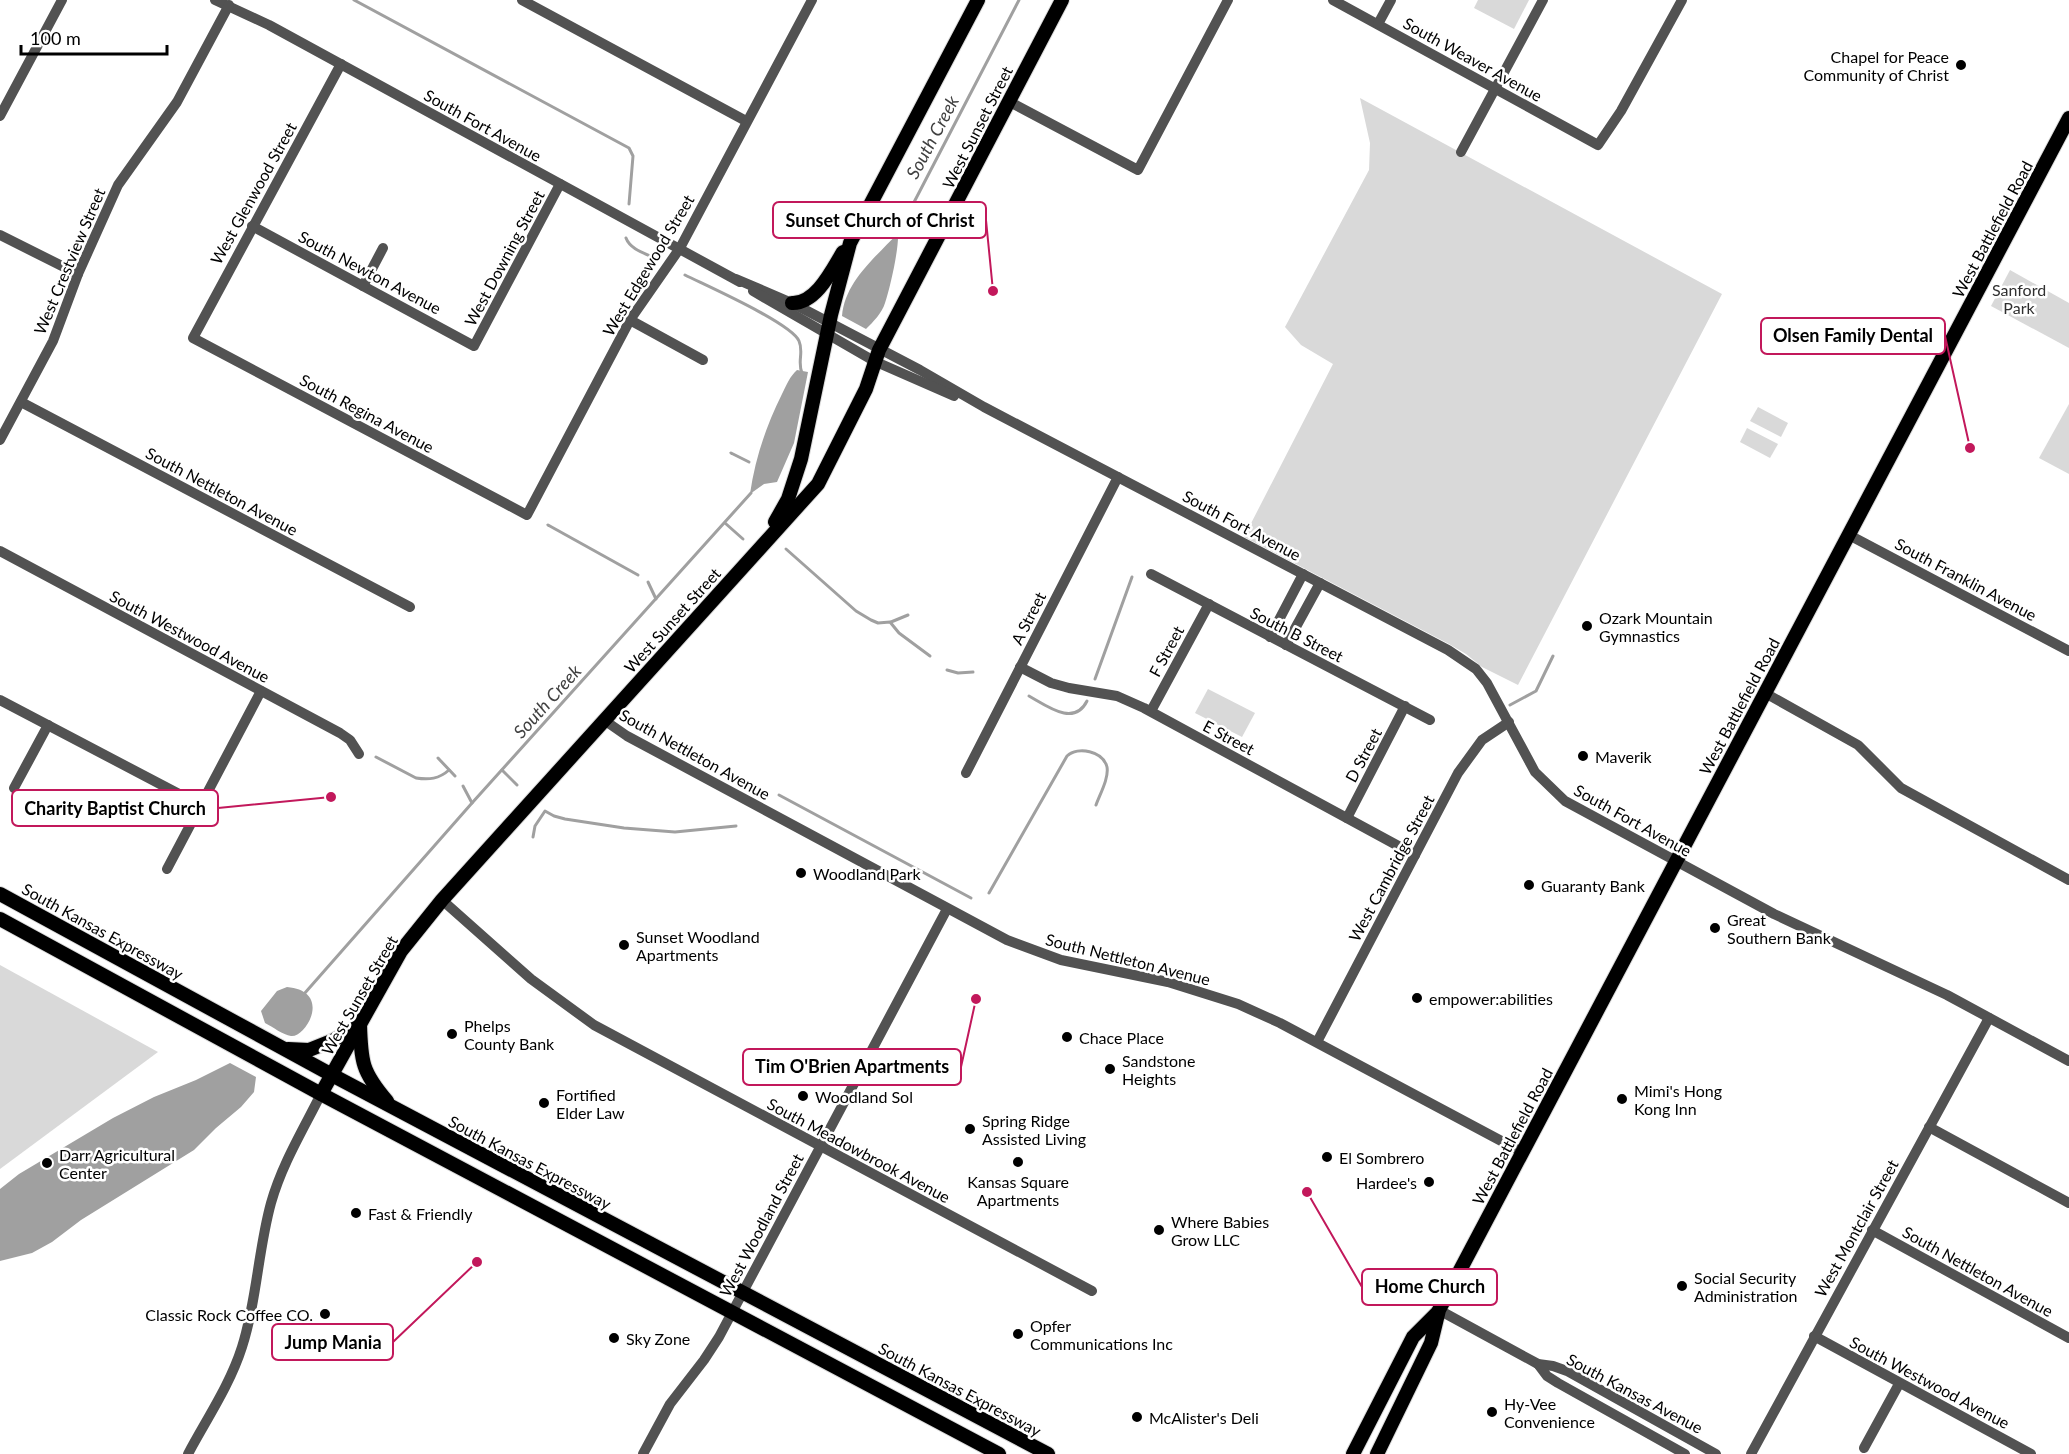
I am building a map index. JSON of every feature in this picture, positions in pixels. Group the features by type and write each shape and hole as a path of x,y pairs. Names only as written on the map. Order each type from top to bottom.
{"main road":[{"name":"West Sunset Street","path":"760,547 788,500 801,459 849,243 978,0"},
{"name":"West Sunset Street","path":"321,1094 401,951 442,900 818,484 866,389 877,355 1062,0"},
{"name":"West Battlefield Road","path":"1377,1454 1431,1343 1439,1310 2069,118"},
{"path":"792,303 804,302 815,292 849,243"},
{"name":"South Kansas Expressway","path":"0,894 332,1075 1048,1454"},
{"path":"0,919 321,1094 995,1453"},
{"path":"283,1048 309,1050 334,1040 360,1024 363,1065 372,1083 393,1107"},
{"name":"West Battlefield Road","path":"1353,1454 1413,1337 1439,1310"}],"street":[{"path":"0,116 62,0"},
{"name":"South Fort Avenue","path":"215,0 229,5 341,64 680,248 736,279 788,313 829,329"},
{"path":"522,0 746,121"},
{"name":"West Edgewood Street","path":"526,515 630,320 680,248 812,0"},
{"path":"1008,101 1138,170 1228,0"},
{"name":"South Weaver Avenue","path":"1333,0 1598,145 1621,111 1682,0"},
{"path":"1378,24 1391,0"},
{"path":"1461,152 1543,0"},
{"name":"West Crestview Street","path":"0,440 53,341 78,274 118,185 177,102 229,5"},
{"name":"West Glenwood Street","path":"193,338 341,64"},
{"name":"West Downing Street","path":"474,346 560,184"},
{"name":"South Newton Avenue","path":"252,226 474,346"},
{"path":"0,235 78,274"},
{"path":"363,286 383,248"},
{"name":"South Fort Avenue","path":"736,279 792,303 829,329 930,387 984,407 1462,658 1488,683 1535,772 1555,793 1586,813 1774,914 1947,995 2069,1061"},
{"path":"630,320 703,360"},
{"name":"South Regina Avenue","path":"193,338 526,515"},
{"name":"South Nettleton Avenue","path":"21,402 410,607"},
{"name":"A Street","path":"966,773 1118,477"},
{"name":"South Franklin Avenue","path":"1849,535 2069,651"},
{"name":"South Westwood Avenue","path":"0,551 340,733 350,740 359,754"},
{"name":"South B Street","path":"1151,574 1430,720"},
{"path":"1270,637 1303,574"},
{"path":"1286,645 1320,583"},
{"name":"F Street","path":"1151,711 1209,604"},
{"name":"E Street","path":"1020,667 1051,682 1069,688 1117,696 1151,711 1415,855"},
{"path":"167,869 261,691"},
{"path":"1765,693 1858,745 1901,788 2069,880"},
{"path":"0,700 200,805"},
{"name":"D Street","path":"1347,818 1405,706"},
{"name":"South Nettleton Avenue","path":"604,720 627,736 986,930 1036,952 1086,967 1191,988 1258,1013 1317,1042 1522,1152"},
{"name":"West Cambridge Street","path":"1317,1042 1470,754 1482,740 1509,722"},
{"path":"14,789 48,725"},
{"name":"South Meadowbrook Avenue","path":"442,900 531,979 579,1015 613,1036 1092,1292"},
{"name":"West Woodland Street","path":"643,1454 670,1404 705,1360 732,1313 947,909"},
{"name":"West Montclair Street","path":"1750,1454 1989,1018"},
{"name":"West Sunset Street","path":"188,1454 241,1350 251,1313 263,1238 274,1192 321,1094"},
{"path":"1929,1127 2069,1203"},
{"name":"South Nettleton Avenue","path":"1872,1230 2069,1338"},
{"name":"South Kansas Avenue","path":"1439,1310 1538,1364 1567,1371 1716,1454"},
{"name":"South Westwood Avenue","path":"1814,1336 2025,1453"},
{"name":"South Kansas Avenue","path":"1538,1364 1547,1376 1558,1383 1685,1454"},
{"path":"1864,1448 1899,1384"}],"green space":[{"path":"1478,0 1529,0 1514,29 1474,8"},
{"path":"1360,98 1722,294 1518,685 1482,667 1449,644 1244,537 1333,364 1301,345 1285,327 1369,170 1370,143"},
{"name":"Sanford Park","path":"2010,270 2069,303 2069,348 1991,306"},
{"path":"2069,404 2069,474 2039,458"},
{"path":"1758,407 1788,423 1781,437 1750,421"},
{"path":"1747,428 1778,444 1770,458 1740,442"},
{"path":"1208,689 1255,713 1242,737 1195,713"},
{"path":"0,965 158,1052 0,1169"}],"shaded area":[{"path":"898,233 896,258 885,303 880,314 866,329 842,316 844,303 863,270"},
{"path":"797,370 808,372 794,443 777,482 764,484 750,494 766,430 787,384"},
{"path":"287,987 301,990 309,997 312,1005 312,1014 303,1030 291,1036 265,1023 261,1011 277,991"},
{"path":"230,1063 256,1077 254,1092 194,1150 81,1220 52,1242 32,1253 0,1261 0,1189 19,1174 113,1118"}],"waterway":[{"path":"354,0 629,148 633,156 629,204"},
{"name":"South Creek","path":"897,235 1019,0"},
{"path":"626,238 634,248 655,258"},
{"path":"685,275 765,315 793,333 800,345 802,373"},
{"path":"731,453 749,462"},
{"name":"South Creek","path":"304,994 472,803 751,493"},
{"path":"725,523 743,539"},
{"path":"548,525 638,575"},
{"path":"786,549 856,611 878,623 890,622 899,633 930,656"},
{"path":"1095,679 1132,577"},
{"path":"648,582 656,599"},
{"path":"891,622 908,615"},
{"path":"1510,705 1536,691 1553,656"},
{"path":"947,670 958,673 973,672"},
{"path":"1029,696 1052,709 1068,713 1075,713 1082,709 1087,701"},
{"path":"989,893 1067,756 1072,753 1090,752 1101,757 1105,762 1107,776 1096,805"},
{"path":"376,757 416,778 434,778 449,770"},
{"path":"438,758 455,776"},
{"path":"502,770 517,785"},
{"path":"463,786 472,803"},
{"path":"779,795 971,898"},
{"path":"533,837 535,826 545,811 565,819 624,828 675,832 736,826"}],"place":[{"name":"Chapel for Peace Community of Christ","path":"1961,65"},
{"name":"Sunset Church of Christ","path":"993,291"},
{"name":"Olsen Family Dental","path":"1970,448"},
{"name":"Ozark Mountain Gymnastics","path":"1587,626"},
{"name":"Maverik","path":"1583,756"},
{"name":"Charity Baptist Church","path":"331,797"},
{"name":"Woodland Park","path":"801,873"},
{"name":"Guaranty Bank","path":"1529,885"},
{"name":"Great Southern Bank","path":"1715,928"},
{"name":"Sunset Woodland Apartments","path":"624,945"},
{"name":"empower:abilities","path":"1417,998"},
{"name":"Tim O'Brien Apartments","path":"976,999"},
{"name":"Phelps County Bank","path":"452,1034"},
{"name":"Chace Place","path":"1067,1037"},
{"name":"Sandstone Heights","path":"1110,1069"},
{"name":"Woodland Sol","path":"803,1096"},
{"name":"Mimi's Hong Kong Inn","path":"1622,1099"},
{"name":"Fortified Elder Law","path":"544,1103"},
{"name":"Spring Ridge Assisted Living","path":"970,1129"},
{"name":"El Sombrero","path":"1327,1157"},
{"name":"Kansas Square Apartments","path":"1018,1162"},
{"name":"Darr Agricultural Center","path":"47,1163"},
{"name":"Hardee's","path":"1429,1182"},
{"name":"Home Church","path":"1307,1192"},
{"name":"Fast & Friendly","path":"356,1213"},
{"name":"Where Babies Grow LLC","path":"1159,1230"},
{"name":"Jump Mania","path":"477,1262"},
{"name":"Social Security Administration","path":"1682,1286"},
{"name":"Classic Rock Coffee CO.","path":"325,1314"},
{"name":"Opfer Communications Inc","path":"1018,1334"},
{"name":"Sky Zone","path":"614,1338"},
{"name":"Hy-Vee Convenience","path":"1492,1412"},
{"name":"McAlister's Deli","path":"1137,1417"}]}
